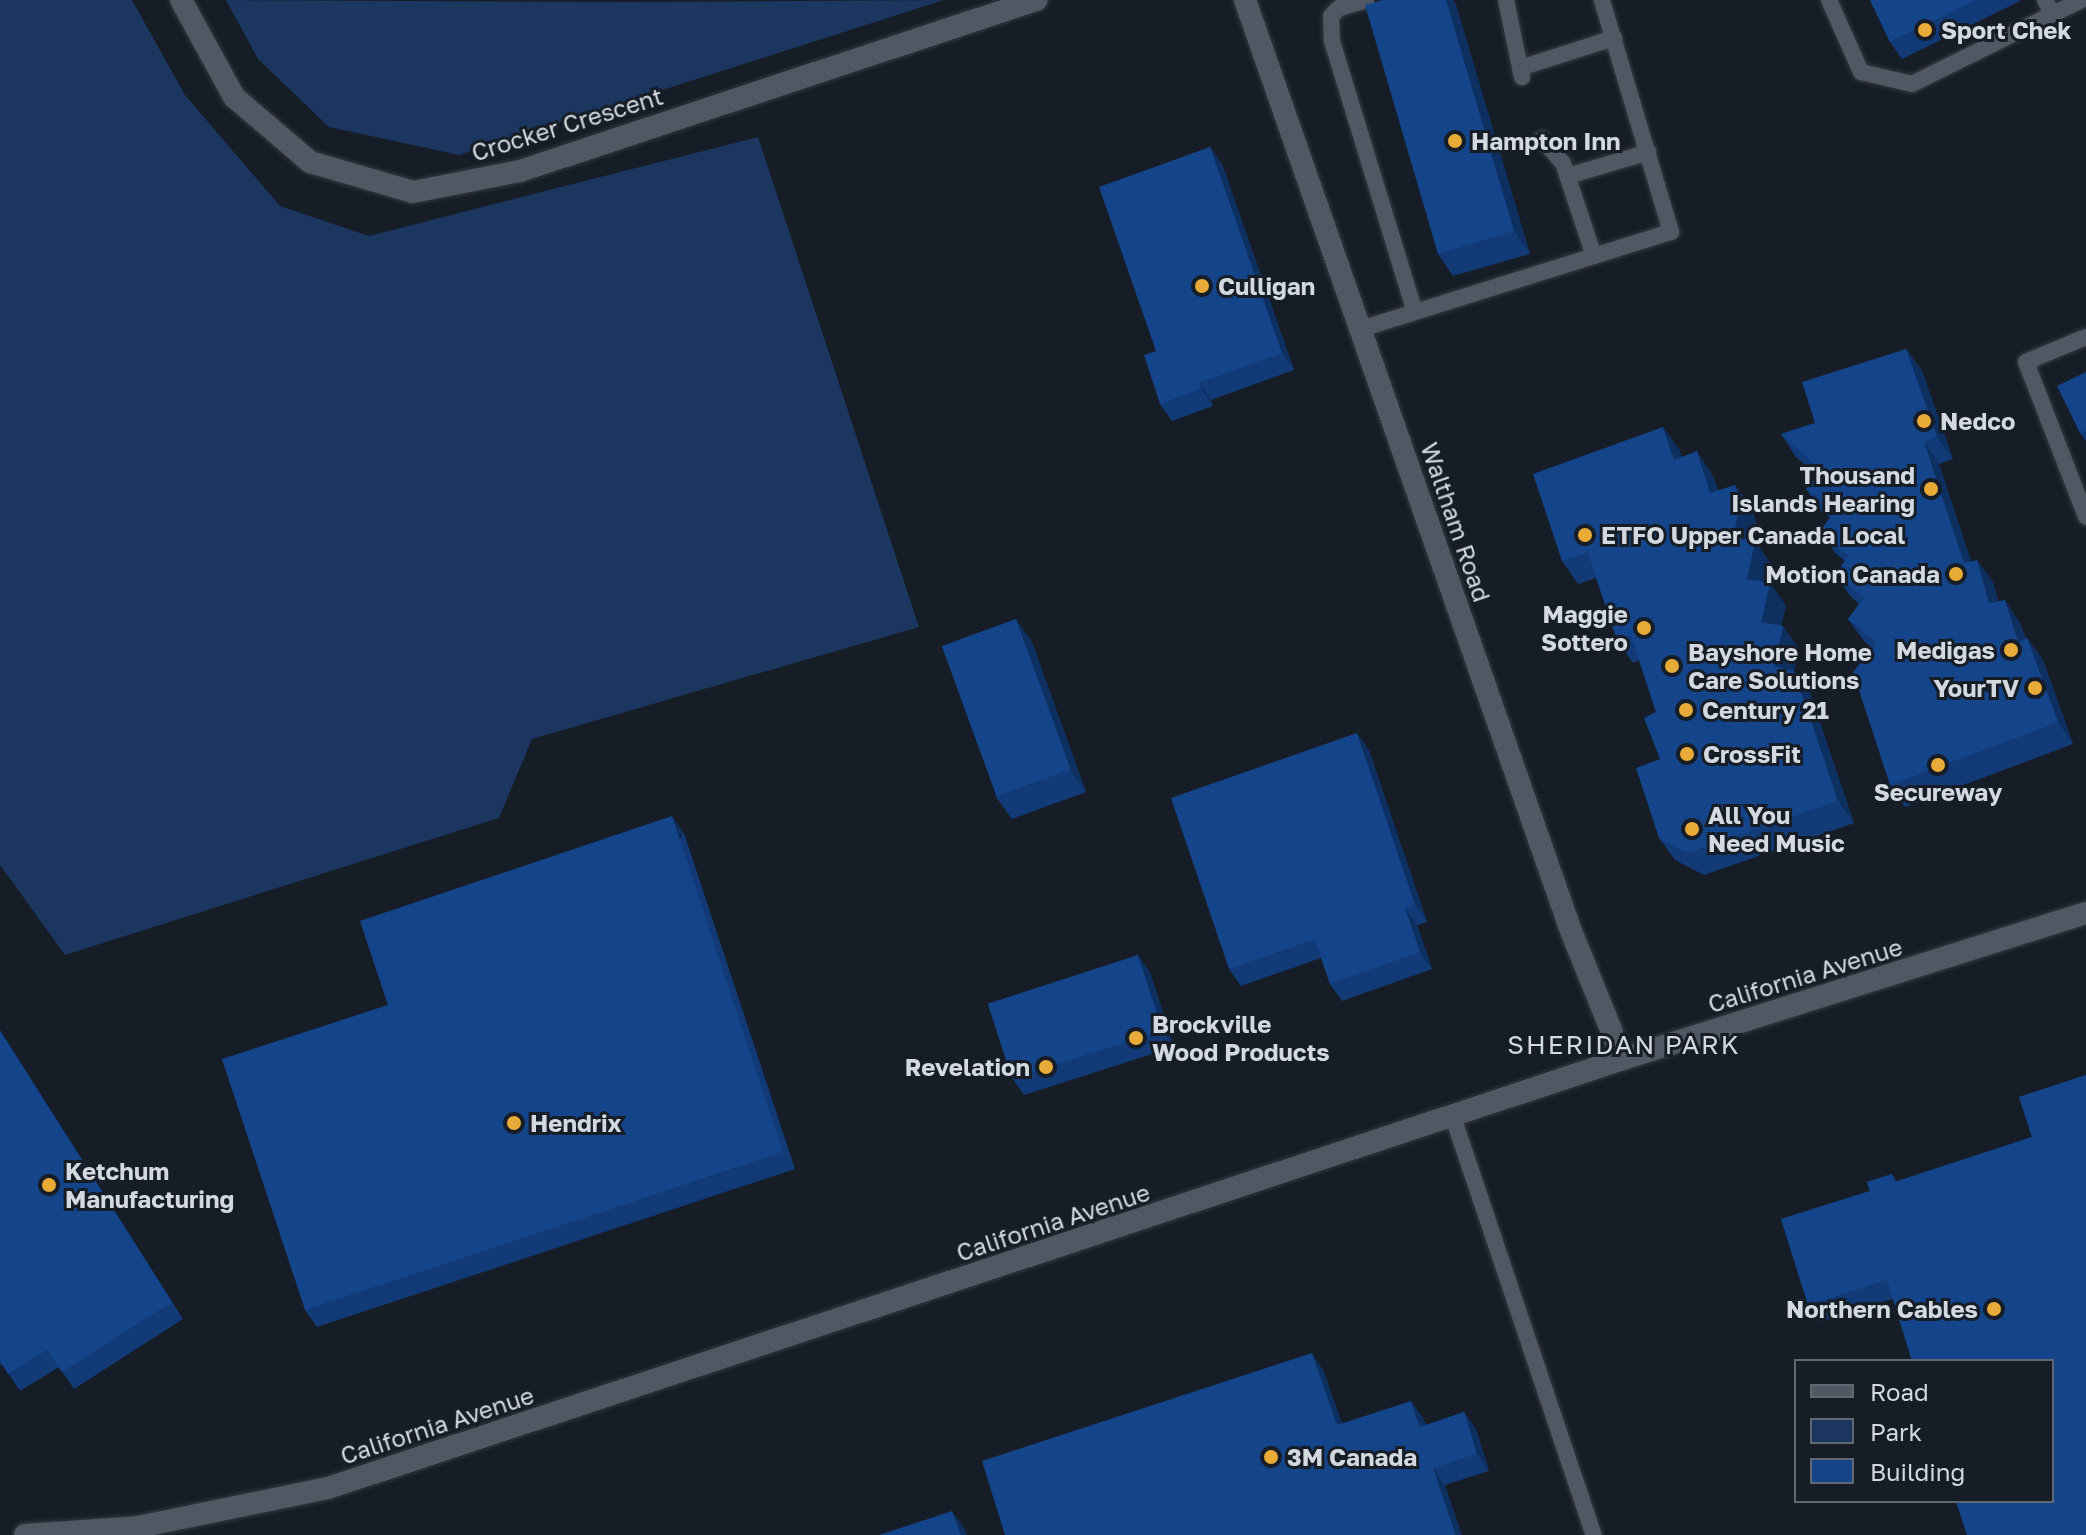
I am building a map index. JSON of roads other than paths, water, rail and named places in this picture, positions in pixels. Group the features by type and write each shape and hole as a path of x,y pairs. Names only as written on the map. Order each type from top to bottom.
{"street":[{"name":"Crocker Crescent","path":"181,0 234,97 310,162 413,192 520,171 1036,0"},
{"name":"Waltham Road","path":"1245,0 1571,931 1623,1059"},
{"name":"California Avenue","path":"25,1535 138,1527 328,1488 1623,1059 2086,913"}],"lane":[{"path":"1366,0 1339,8 1331,16 1332,41 1415,312"},
{"path":"1506,0 1521,73 1614,38"},
{"path":"1361,329 1671,232 1602,0"},
{"path":"1829,0 1861,72 1912,84 2048,7 2081,0"},
{"path":"1542,139 1568,176 1594,256"},
{"path":"1568,176 1649,152"},
{"path":"2086,337 2026,362 2086,517"},
{"path":"1453,1117 1594,1535"}],"place":[{"name":"Sport Chek","path":"1925,30"},
{"name":"Hampton Inn","path":"1455,141"},
{"name":"Culligan","path":"1202,286"},
{"name":"Nedco","path":"1924,421"},
{"name":"Thousand Islands Hearing","path":"1931,489"},
{"name":"ETFO Upper Canada Local","path":"1585,535"},
{"name":"Motion Canada","path":"1956,574"},
{"name":"Maggie Sottero","path":"1644,628"},
{"name":"Medigas","path":"2011,650"},
{"name":"Bayshore Home Care Solutions","path":"1672,666"},
{"name":"YourTV","path":"2035,688"},
{"name":"Century 21","path":"1686,710"},
{"name":"CrossFit","path":"1687,754"},
{"name":"Secureway","path":"1938,765"},
{"name":"All You Need Music","path":"1692,829"},
{"name":"Brockville Wood Products","path":"1136,1038"},
{"name":"Revelation","path":"1046,1067"},
{"name":"Hendrix","path":"514,1123"},
{"name":"Ketchum Manufacturing","path":"49,1185"},
{"name":"Northern Cables","path":"1994,1309"},
{"name":"3M Canada","path":"1271,1457"}],"district":[{"name":"SHERIDAN PARK","path":"1624,1045"}]}
